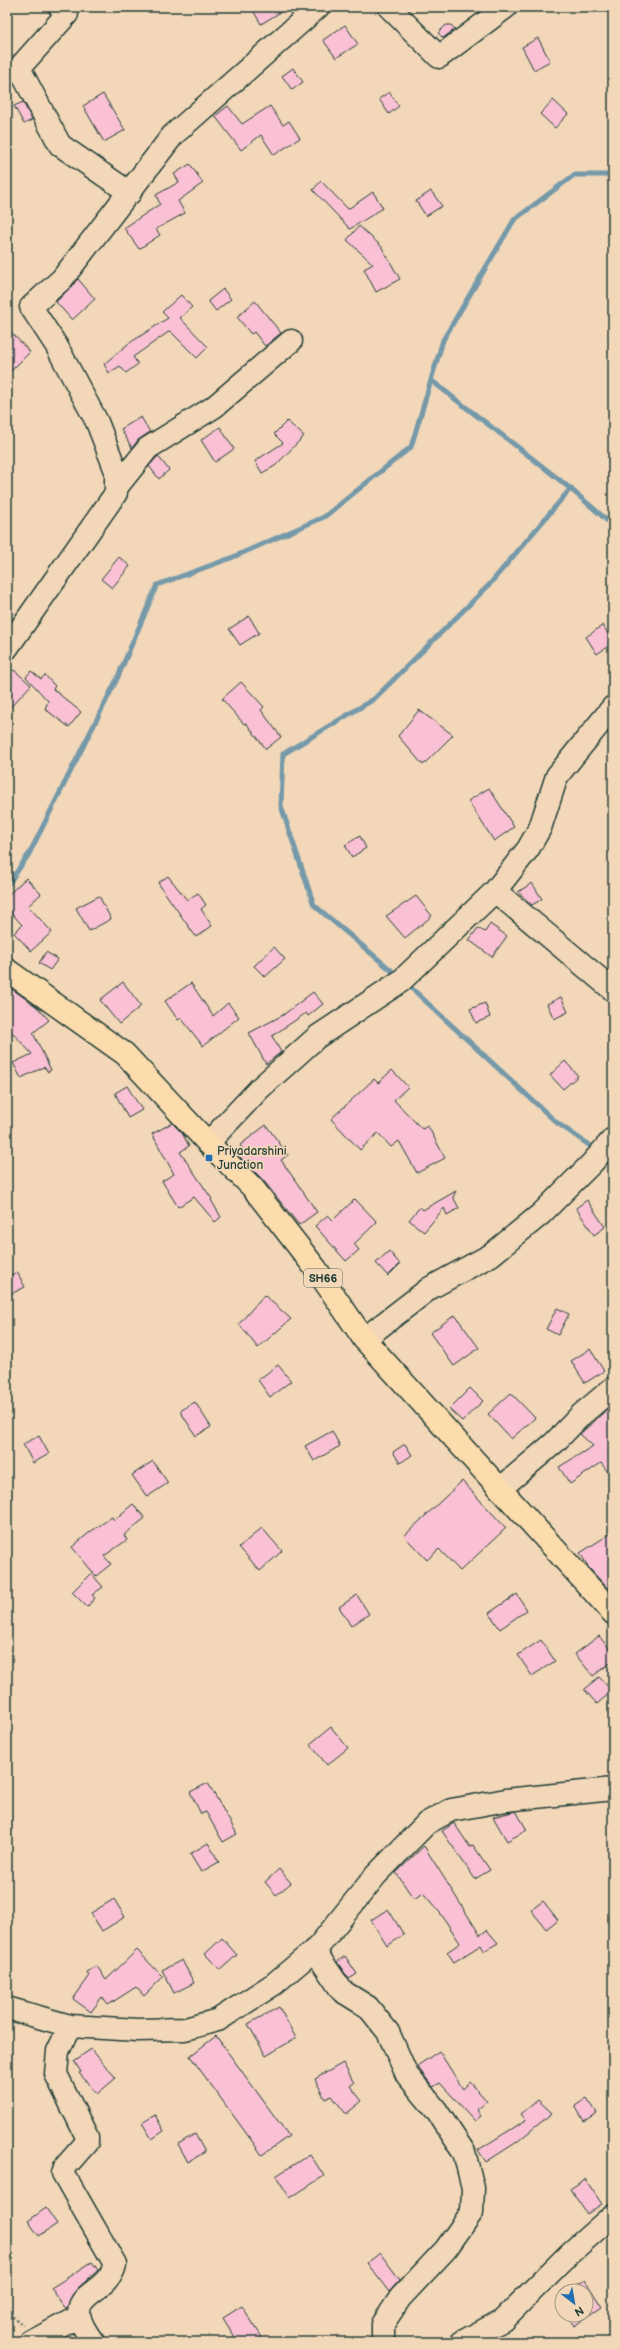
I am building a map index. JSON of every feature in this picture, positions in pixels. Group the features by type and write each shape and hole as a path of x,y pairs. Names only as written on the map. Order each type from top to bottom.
{"main road":[{"name":"SH66","path":"7,970 125,1054 208,1143 253,1188 316,1268 364,1339 613,1613"}],"street":[{"path":"60,7 66,14 19,68 60,145 130,193"},
{"path":"7,648 116,493 116,471 97,422 56,346 31,307 62,279 130,193 173,135 318,7"},
{"path":"389,7 439,57 506,7"},
{"path":"116,488 148,448 214,407 291,341"},
{"path":"208,1143 260,1088 317,1036 401,981 495,891 528,849 540,828 557,776 613,708"},
{"path":"495,891 613,990"},
{"path":"364,1339 430,1288 491,1254 541,1214 592,1163 613,1138"},
{"path":"500,1489 555,1442 582,1414 613,1388"},
{"path":"7,2008 70,2026 138,2030 185,2029 218,2020 274,1984 314,1950 376,1875 427,1823 451,1810 468,1806 506,1800 613,1789"},
{"path":"314,1950 342,1991 368,2007 388,2032 407,2075 436,2110 464,2152 474,2188 472,2212 446,2249 400,2298 383,2324 383,2342"},
{"path":"70,2026 58,2051 56,2074 87,2136 87,2142 65,2166 64,2173 115,2264 106,2278 85,2298 78,2308 78,2317 93,2342"},
{"path":"462,2342 503,2320 569,2254 613,2215"},
{"path":"31,2342 78,2317"}],"building":[{"path":"251,7 289,7 261,24"},
{"path":"345,25 358,44 336,58 323,40"},
{"path":"446,25 451,25 455,29 443,38 438,33"},
{"path":"538,38 550,61 534,70 522,47"},
{"path":"293,68 303,82 292,90 282,76"},
{"path":"389,92 399,106 389,114 379,99"},
{"path":"103,94 125,130 104,142 83,106"},
{"path":"553,100 568,114 555,128 540,114"},
{"path":"23,102 32,120 24,124 14,106"},
{"path":"228,106 242,124 270,106 283,125 289,121 300,138 274,155 261,135 241,150 215,116"},
{"path":"190,164 203,183 178,201 185,213 156,229 160,235 139,249 124,228 160,204 156,195 179,182 174,174"},
{"path":"321,181 348,209 373,192 383,208 350,229 313,190"},
{"path":"431,191 442,206 426,216 416,201"},
{"path":"359,226 381,246 400,279 376,292 364,269 373,264 347,240"},
{"path":"78,279 95,299 72,320 56,302"},
{"path":"223,289 231,299 216,311 208,301"},
{"path":"181,295 192,307 180,318 208,347 197,358 170,331 133,357 138,364 126,373 120,366 109,373 104,364 128,344 168,318 162,312"},
{"path":"255,301 281,333 265,346 254,332 251,334 237,317"},
{"path":"7,328 30,352 7,375"},
{"path":"141,417 150,432 138,440 132,448 121,429"},
{"path":"287,421 304,436 275,466 262,473 255,461 283,443 274,434"},
{"path":"220,427 234,449 215,462 201,440"},
{"path":"158,456 169,470 159,479 149,466"},
{"path":"119,557 130,566 112,588 101,579"},
{"path":"249,616 259,633 240,645 229,629"},
{"path":"603,625 613,643 597,654 586,637"},
{"path":"14,670 31,685 7,711 7,677"},
{"path":"31,671 41,679 45,675 55,686 53,689 81,712 69,727 45,709 48,701 26,677"},
{"path":"241,682 264,707 261,710 281,737 266,749 246,723 244,724 222,699"},
{"path":"419,710 453,735 423,765 398,736"},
{"path":"489,788 514,827 494,841 468,801"},
{"path":"360,836 366,848 352,857 345,845"},
{"path":"168,876 187,900 198,893 206,905 201,909 212,926 196,937 158,883"},
{"path":"26,878 41,894 28,906 52,932 31,951 14,933 22,925 7,908 7,896"},
{"path":"532,883 542,899 532,905 518,892"},
{"path":"99,896 111,919 89,931 76,908"},
{"path":"416,896 432,916 405,938 386,916"},
{"path":"490,924 507,936 492,957 469,940 478,928 485,932"},
{"path":"274,947 285,959 265,977 254,966"},
{"path":"46,952 58,959 50,970 39,963"},
{"path":"123,982 141,1006 119,1024 100,1000"},
{"path":"191,983 213,1016 228,1003 239,1017 203,1046 181,1018 178,1020 165,1001"},
{"path":"12,989 37,1007 49,1020 33,1033 51,1070 48,1072 44,1067 21,1078 13,1063 32,1054 7,1027 7,998"},
{"path":"313,992 323,1004 308,1016 306,1013 272,1036 281,1052 266,1064 249,1033 283,1015"},
{"path":"561,997 568,1012 554,1019 547,1004"},
{"path":"485,1003 490,1017 476,1023 470,1009"},
{"path":"565,1061 578,1076 563,1089 550,1075"},
{"path":"392,1070 408,1087 394,1100 422,1129 428,1126 445,1158 417,1173 399,1141 391,1147 378,1133 360,1150 331,1119 374,1079 378,1083"},
{"path":"127,1086 142,1110 128,1118 115,1093"},
{"path":"172,1123 182,1133 189,1146 180,1152 212,1199 211,1200 221,1217 215,1222 194,1197 178,1207 162,1181 174,1174 152,1134"},
{"path":"266,1125 288,1155 281,1160 317,1212 299,1225 263,1180 238,1155 244,1151 240,1145"},
{"path":"456,1191 453,1197 459,1208 447,1215 444,1208 424,1232 409,1220 420,1207 423,1210"},
{"path":"355,1199 377,1222 354,1244 359,1250 346,1261 315,1226 328,1215 333,1220"},
{"path":"587,1200 605,1227 594,1235 576,1208"},
{"path":"389,1251 400,1264 388,1276 376,1263"},
{"path":"17,1272 25,1287 11,1294 7,1286 7,1277"},
{"path":"264,1295 291,1319 258,1348 239,1324"},
{"path":"557,1308 569,1314 558,1335 546,1329"},
{"path":"455,1315 479,1348 454,1366 430,1333"},
{"path":"590,1349 604,1371 585,1383 571,1361"},
{"path":"278,1365 291,1381 270,1397 258,1380"},
{"path":"470,1388 483,1401 462,1421 449,1409"},
{"path":"511,1393 535,1418 511,1439 488,1414"},
{"path":"195,1402 211,1427 196,1436 180,1411"},
{"path":"613,1404 613,1479 601,1463 570,1484 559,1467 593,1446 580,1434"},
{"path":"332,1431 340,1446 314,1461 305,1446"},
{"path":"39,1436 49,1454 33,1463 23,1444"},
{"path":"405,1444 412,1455 400,1463 393,1452"},
{"path":"153,1461 168,1483 147,1497 132,1475"},
{"path":"462,1481 506,1528 460,1571 439,1549 427,1560 404,1536"},
{"path":"133,1504 145,1518 124,1535 127,1540 104,1556 111,1564 96,1576 72,1547 112,1517 114,1520"},
{"path":"262,1528 282,1551 260,1571 239,1547"},
{"path":"613,1532 613,1594 589,1568 580,1553"},
{"path":"91,1573 103,1587 92,1595 95,1598 87,1607 72,1592"},
{"path":"517,1594 527,1610 500,1629 489,1613"},
{"path":"357,1595 369,1614 351,1626 339,1607"},
{"path":"599,1636 613,1653 613,1661 593,1676 575,1654"},
{"path":"541,1640 555,1661 532,1676 518,1655"},
{"path":"599,1677 612,1691 597,1704 584,1689"},
{"path":"331,1727 348,1748 327,1765 310,1744"},
{"path":"208,1783 237,1834 223,1842 206,1812 201,1814 190,1792"},
{"path":"516,1811 527,1830 507,1841 493,1817"},
{"path":"454,1823 470,1847 473,1845 490,1870 475,1879 442,1831"},
{"path":"208,1843 219,1862 201,1872 190,1854"},
{"path":"424,1846 480,1935 487,1930 498,1943 484,1951 481,1945 454,1962 447,1952 460,1943 441,1914 423,1893 414,1899 396,1873"},
{"path":"279,1869 291,1883 276,1895 265,1882"},
{"path":"114,1899 125,1917 102,1931 91,1913"},
{"path":"543,1901 558,1920 546,1929 531,1910"},
{"path":"388,1909 404,1935 387,1946 371,1920"},
{"path":"222,1938 237,1955 220,1970 205,1954"},
{"path":"137,1950 163,1977 144,1996 136,1987 108,2005 102,1997 91,2012 73,1999 89,1977 87,1972 97,1966 106,1980"},
{"path":"345,1956 357,1974 349,1979 337,1962"},
{"path":"182,1960 194,1983 174,1993 162,1970"},
{"path":"279,2007 296,2038 266,2056 248,2024"},
{"path":"216,2036 289,2136 262,2155 190,2056"},
{"path":"91,2049 116,2078 97,2094 79,2073 81,2072 74,2061"},
{"path":"439,2051 463,2089 470,2082 487,2101 477,2110 481,2116 475,2121 440,2083 433,2087 417,2066"},
{"path":"343,2063 354,2083 350,2086 362,2101 346,2114 332,2096 325,2099 315,2079"},
{"path":"587,2098 597,2113 584,2121 575,2106"},
{"path":"538,2100 552,2113 517,2142 486,2162 478,2150 526,2120 521,2114"},
{"path":"155,2115 164,2131 152,2139 142,2123"},
{"path":"195,2134 205,2152 188,2162 178,2144"},
{"path":"310,2154 324,2176 290,2198 276,2176"},
{"path":"585,2179 602,2204 587,2214 570,2189"},
{"path":"46,2208 57,2224 39,2236 28,2221"},
{"path":"380,2253 400,2280 389,2292 367,2263"},
{"path":"92,2262 98,2270 77,2289 66,2309 51,2288"},
{"path":"594,2294 602,2307 594,2312"},
{"path":"242,2306 265,2342 238,2342 223,2318"}],"waterway":[{"path":"7,886 29,854 117,679 157,585 231,558 324,517 411,447 443,340 514,220 574,175 613,175"},
{"path":"431,380 546,469 613,526"},
{"path":"398,976 314,905 281,806 283,754 374,699 489,585 571,488"},
{"path":"407,984 556,1122 596,1150"},
{"path":"604,1156 613,1162"}],"place":[{"name":"Priyadarshini Junction","path":"209,1158"}]}
